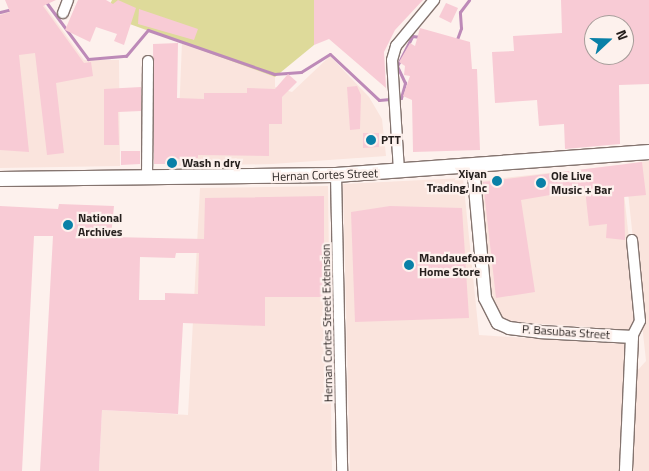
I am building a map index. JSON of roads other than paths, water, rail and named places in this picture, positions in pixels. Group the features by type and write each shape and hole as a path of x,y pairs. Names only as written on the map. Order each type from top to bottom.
{"main road":[{"name":"Hernan Cortes Street","path":"0,179 336,175 649,152"}],"street":[{"path":"64,12 68,0"},
{"path":"399,171 392,60 396,46 434,0"},
{"path":"147,178 148,61"},
{"name":"P. Basubas Street","path":"473,166 485,298 498,323 509,328 540,332 632,337"},
{"name":"Hernan Cortes Street Extension","path":"336,175 342,471"},
{"path":"626,471 632,337 640,321 632,240"}],"waterway":[{"path":"456,42 461,28 460,12 469,0"},
{"path":"46,2 88,59 126,56 148,30 274,74 301,72 330,54 379,100 401,98 405,83 397,66 412,36 421,37"},
{"path":"0,12 12,9"}],"place":[{"name":"PTT","path":"371,140"},
{"name":"Wash n dry","path":"172,163"},
{"name":"Xiyan Trading, Inc","path":"497,181"},
{"name":"Ole Live Music + Bar","path":"541,183"},
{"name":"National Archives","path":"68,225"},
{"name":"Mandauefoam Home Store","path":"409,265"}]}
